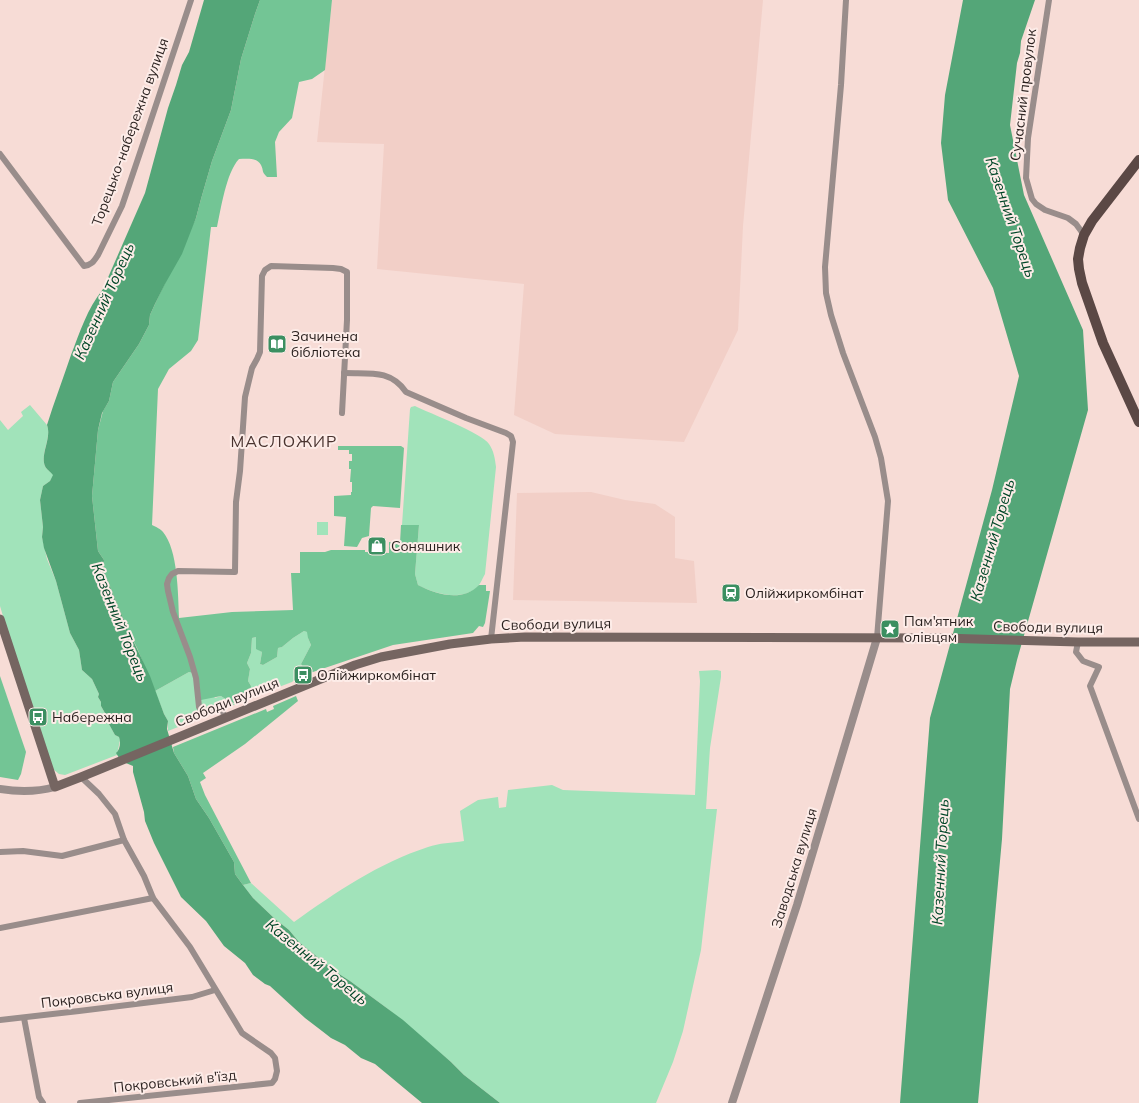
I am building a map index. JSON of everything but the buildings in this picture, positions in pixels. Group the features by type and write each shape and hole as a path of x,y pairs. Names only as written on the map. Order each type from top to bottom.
{"main road":[{"path":"1139,160 1092,220 1084,235 1078,259 1082,283 1102,343 1139,422"},
{"path":"0,619 55,787"},
{"name":"Свободи вулиця","path":"55,787 361,663 381,657 416,650 491,639 593,637 774,637 942,638 1078,642 1139,642"}],"street":[{"name":"Торецько-набережна вулиця","path":"0,154 84,266 90,265 98,255 122,206 146,138 190,0"},
{"path":"846,0 841,85 825,267 826,293 843,353 875,437 881,458 888,501 877,638"},
{"name":"Сучасний провулок","path":"1049,0 1028,131 1026,178 1032,199 1036,204 1045,210 1068,218 1076,224 1084,235"},
{"path":"225,718 223,712 219,708 202,712 199,707 196,678 190,657 173,612 167,584 172,574 178,571 236,572 236,502 240,471 245,397 252,368 259,355 262,276 265,270 271,266 333,268 342,269 347,272 347,320 342,413"},
{"path":"344,373 380,374 389,376 400,384 406,392 511,436 513,442 491,639"},
{"name":"Заводська вулиця","path":"732,1103 797,905 877,638"},
{"path":"1078,642 1076,652 1082,661 1099,667 1090,686 1139,819"},
{"path":"82,777 115,814 124,840 144,876 152,898 190,947 216,990"},
{"name":"Свободи вулиця","path":"0,789 26,791 55,787"},
{"path":"0,852 23,851 62,856 124,840"},
{"path":"0,928 152,898"},
{"name":"Покровська вулиця","path":"0,1020 192,997 216,990"},
{"name":"Покровський в'їзд","path":"80,1103 272,1083 276,1079 277,1070 275,1058 271,1053 242,1034 216,990"},
{"path":"24,1018 39,1097 43,1103"}],"shaded area":[{"path":"260,0 332,0 325,70 312,79 299,82 292,118 279,132 275,142 277,177 267,177 259,162 254,160 239,159 234,165 227,182 217,227 211,227 198,340 191,351 169,369 158,389 152,525 163,532 172,550 176,573 179,618 232,612 293,610 291,573 300,573 300,552 365,550 365,552 389,553 389,542 400,543 401,525 419,525 415,574 418,585 433,592 450,595 465,594 479,585 486,585 486,591 490,591 485,623 483,627 479,626 473,633 393,645 310,673 307,673 301,664 311,645 307,632 304,631 282,647 278,648 277,657 263,665 260,664 262,652 256,649 256,637 252,638 251,653 247,663 250,669 248,681 251,686 250,698 235,703 221,696 201,700 196,674 189,672 155,691 103,569 104,560 98,551 92,496 98,430 103,411 109,401 113,382 139,344 149,325 150,315 196,218 212,161 231,110 241,59"},
{"path":"332,0 763,0 743,226 738,330 684,442 555,434 514,415 524,284 377,269 384,144 317,142"},
{"path":"30,405 47,425 48,435 44,461 47,469 54,475 50,481 43,486 40,500 43,527 42,537 47,559 56,581 70,633 79,650 82,670 92,679 99,694 98,697 105,713 105,717 115,735 119,737 120,740 117,755 65,775 59,774 53,769 16,660 0,606 0,420 8,430 23,416 21,412"},
{"path":"415,406 476,434 489,444 494,455 496,467 485,574 477,588 469,593 454,595 438,593 418,585 415,574 419,525 402,525 410,409 411,407"},
{"path":"338,446 401,446 404,448 400,508 373,506 371,508 369,536 362,538 357,547 344,546 346,517 334,516 334,496 351,495 352,492 352,482 350,482 351,469 349,469 349,461 352,461 352,454 349,454 349,450 338,450"},
{"path":"591,492 625,500 655,504 675,517 675,558 694,561 697,603 513,600 517,493"},
{"path":"317,522 328,522 328,535 317,535"},
{"path":"304,631 308,632 308,638 311,645 301,664 305,671 298,674 292,682 250,698 251,686 248,681 250,669 247,663 251,653 252,638 256,637 259,650 262,652 260,664 263,665 277,657 278,648 282,647"},
{"path":"699,671 721,671 721,677 710,748 706,809 717,809 701,950 683,1031 673,1062 656,1103 500,1103 464,1075 451,1062 388,1009 336,972 299,942 289,930 253,898 243,885 251,883 294,922 358,879 392,861 432,846 464,841 460,811 478,800 498,797 499,808 506,807 508,790 552,785 563,790 695,795 700,681"},
{"path":"189,672 196,674 215,698 221,696 231,703 236,704 168,731 168,721 155,691"},
{"path":"0,676 26,752 21,774 18,780 0,777"},
{"path":"296,696 298,701 245,744 203,773 206,778 200,782 205,795 251,883 243,885 235,874 234,862 209,818 196,799 188,776 174,753 173,747 266,709 267,712 274,709 273,706"}],"water":[{"name":"Казенний Торець","path":"204,0 260,0 241,59 231,110 212,161 196,218 182,254 150,315 149,325 139,344 113,382 109,401 102,413 98,430 92,496 98,551 104,560 103,569 128,630 150,676 168,721 167,729 174,753 188,776 196,799 209,818 234,862 235,874 243,885 253,898 289,930 299,942 336,972 403,1020 464,1075 500,1103 422,1103 375,1064 361,1058 345,1045 331,1038 305,1018 270,986 253,975 245,963 224,946 206,921 181,897 154,843 145,821 133,772 133,766 121,761 116,753 120,746 119,737 115,735 105,717 105,713 98,697 99,694 92,679 82,670 79,650 70,633 56,581 44,548 40,500 43,486 50,481 53,475 46,467 44,461 48,435 47,425 84,321 103,289 145,193 168,108 182,65 189,52"},
{"name":"Казенний Торець","path":"963,0 1035,0 1021,41 1010,125 1024,195 1083,330 1088,410 1010,689 1002,839 978,1103 900,1103 930,718 992,490 1019,376 993,288 948,200 941,143 945,95"}],"place":[{"name":"Зачинена бібліотека","path":"277,344"},
{"name":"Соняшник","path":"377,546"},
{"name":"Олійжиркомбiнат","path":"731,593"},
{"name":"Пам'ятник олівцям","path":"890,629"},
{"name":"Олійжиркомбінат","path":"303,675"},
{"name":"Набережна","path":"38,717"}],"district":[{"name":"МАСЛОЖИР","path":"284,441"}]}
